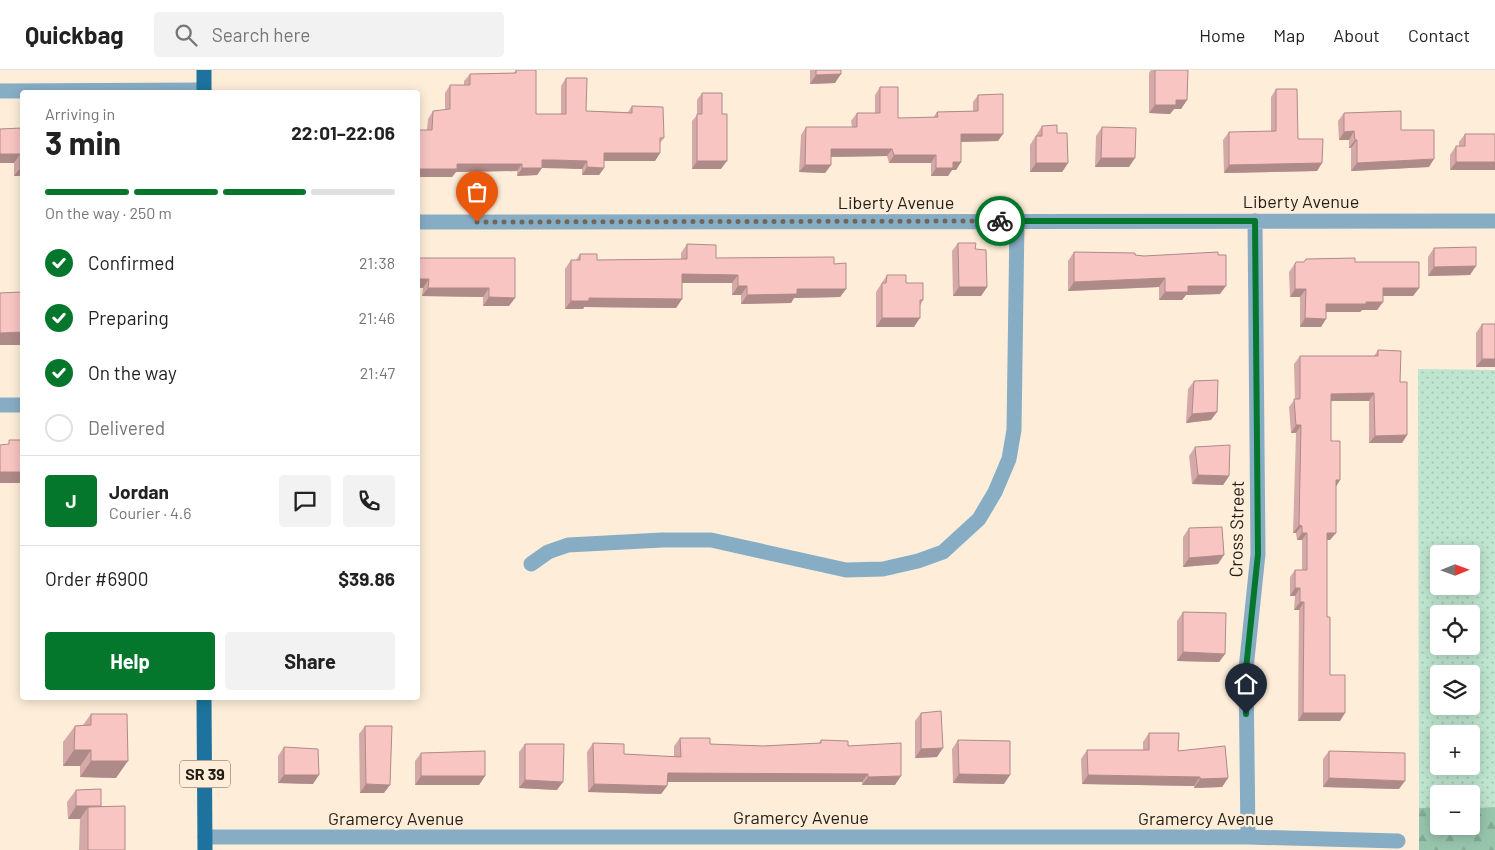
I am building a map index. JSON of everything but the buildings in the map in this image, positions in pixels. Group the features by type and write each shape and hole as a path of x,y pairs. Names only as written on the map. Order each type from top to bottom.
{"main road":[{"path":"204,70 204,90"},
{"name":"SR 39","path":"204,700 205,844"}],"street":[{"path":"0,92 20,92"},
{"path":"530,564 548,552 568,545 610,541 711,540 846,570 883,570 943,552 979,519 995,492 1009,459 1014,430 1017,221"},
{"name":"Cross Street","path":"1248,837 1246,669 1258,554 1255,221"},
{"name":"Liberty Avenue","path":"420,222 1495,221"},
{"path":"0,405 20,405"},
{"name":"Gramercy Avenue","path":"205,844 1248,837 1398,841"}],"green space":[{"path":"1418,369 1495,370 1495,807 1480,808 1480,785 1430,785 1430,808 1419,808"},
{"path":"1495,807 1495,850 1419,850 1419,808 1430,808 1430,835 1480,835 1480,808"}],"way so far":[{"path":"477,222 1000,221"}],"route":[{"path":"1000,221 1255,221 1258,554 1246,669 1246,714"}]}
